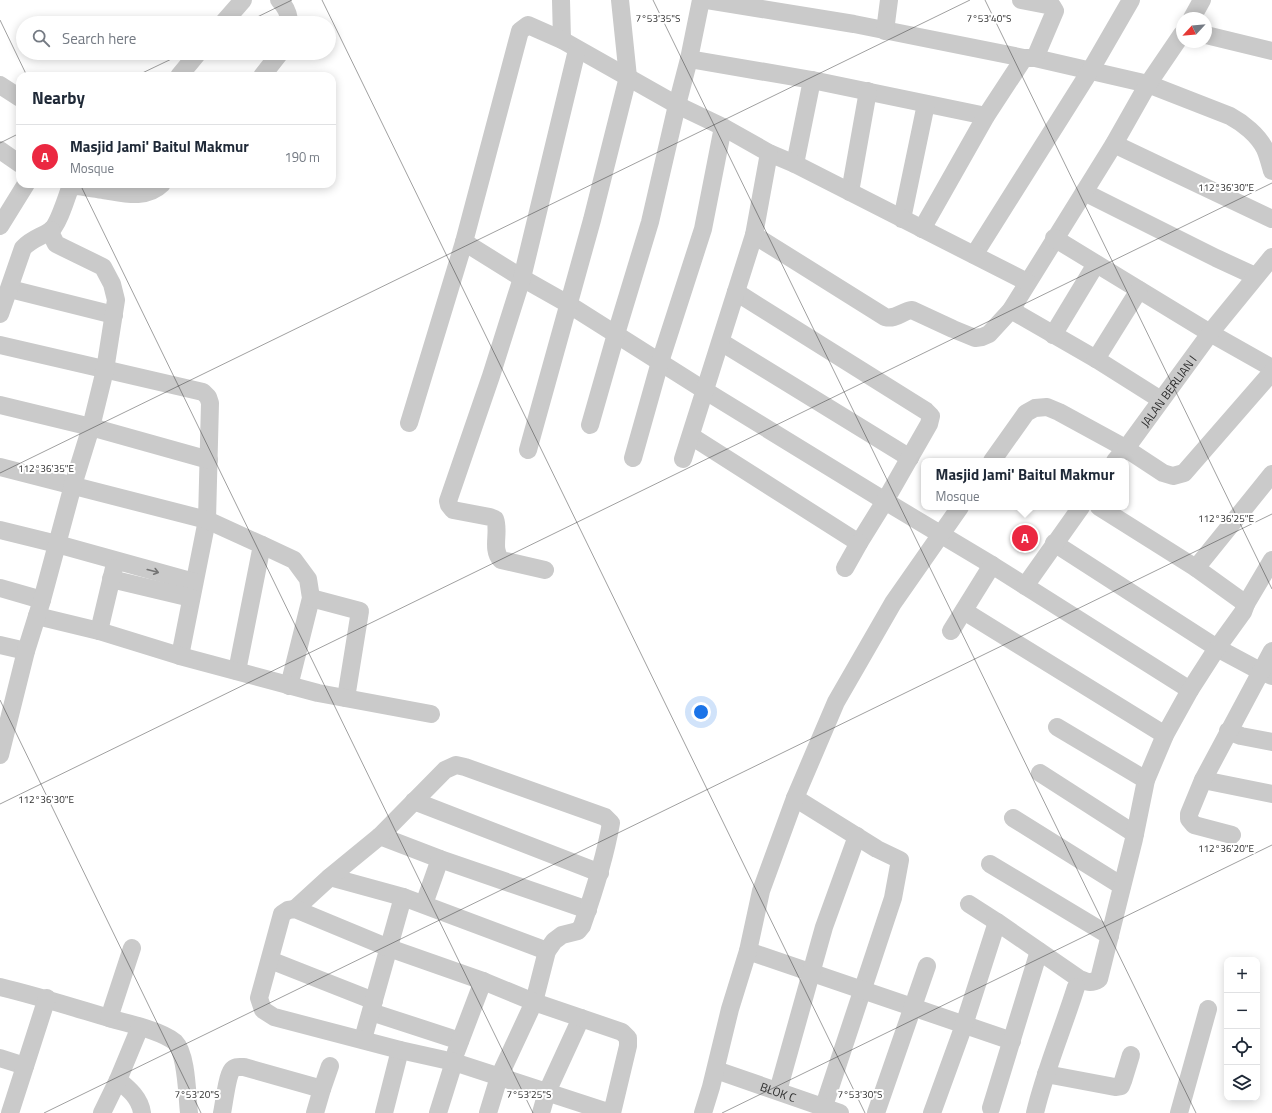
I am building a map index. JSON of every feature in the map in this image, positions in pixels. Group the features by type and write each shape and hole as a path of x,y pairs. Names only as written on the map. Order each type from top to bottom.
{"street":[{"path":"229,16 243,0"},
{"path":"279,0 285,7 289,16"},
{"path":"560,0 562,40"},
{"path":"528,450 592,220 628,77 620,0"},
{"path":"590,424 650,222 689,59 701,0"},
{"path":"707,0 1029,58 1148,84 1240,121 1252,132 1264,148 1272,171"},
{"path":"884,31 889,0"},
{"path":"922,229 986,116 1029,58 1055,11 1052,6 1021,0"},
{"path":"974,256 1090,71 1131,0"},
{"path":"1195,12 1202,0"},
{"path":"409,423 464,242 520,31 528,26 562,40 577,50 677,105 723,127 769,153 795,164 1027,282"},
{"path":"1212,37 1272,52"},
{"path":"754,235 885,317 890,318 898,316 912,310 954,330 975,338 989,334 1011,310 1054,238 1114,144 1148,84 1176,43"},
{"path":"545,570 501,560 497,556 496,550 497,525 495,519 453,510 448,501 491,376 522,278 577,50"},
{"path":"689,59 812,80 986,116"},
{"path":"182,72 192,60"},
{"path":"265,72 275,60"},
{"path":"795,164 812,80"},
{"path":"0,85 16,95"},
{"path":"850,192 868,91"},
{"path":"902,219 926,104"},
{"path":"633,458 660,362 703,229 723,127"},
{"path":"1114,144 1272,219"},
{"path":"0,150 16,161"},
{"path":"684,459 704,390 721,342 754,235 769,153"},
{"path":"2,220 23,188"},
{"path":"0,314 10,289 23,248 30,240 50,230 56,224 74,189 134,195 148,193 158,188"},
{"path":"1084,192 1255,276"},
{"path":"0,755 6,707 26,651 39,608 106,370 116,300 112,284 103,267 56,244 50,230"},
{"path":"1054,238 1210,333 1272,368"},
{"path":"464,242 522,278 568,304 704,390 992,565 1190,690"},
{"name":"JALAN BERLIAN I","path":"1120,454 1210,333 1272,257"},
{"path":"1053,335 1096,264"},
{"path":"10,289 114,315"},
{"path":"1096,359 1139,290"},
{"path":"736,292 926,411 931,416 929,424 910,458 845,568"},
{"path":"1011,310 1096,359 1161,400"},
{"path":"721,342 910,458"},
{"path":"0,345 203,392 208,397 210,403 207,520 180,656"},
{"path":"994,458 1026,413 1035,408 1047,407 1059,412 1120,454 1173,476 1184,473 1272,372"},
{"path":"0,405 91,427 209,460"},
{"path":"691,436 859,543"},
{"path":"0,467 207,520 294,560 308,579 311,598 289,686"},
{"path":"1196,568 1272,474"},
{"path":"703,1113 716,1070 730,1009 748,951 762,891 795,798 836,702 893,603 958,510"},
{"path":"1025,586 1079,510"},
{"path":"1104,510 1196,568 1246,604"},
{"path":"0,530 57,544 115,561 193,590"},
{"path":"1054,543 1217,648 1266,674"},
{"path":"237,671 262,545"},
{"path":"969,904 1078,978 1088,983 1099,979 1135,834 1146,780 1165,735 1190,690 1217,648 1243,612 1246,604 1272,560"},
{"path":"99,632 115,561"},
{"path":"951,631 992,565"},
{"path":"111,580 193,590"},
{"path":"0,588 39,608 99,632 180,656 318,693 431,714"},
{"path":"311,598 360,611 346,698"},
{"path":"964,611 1165,735"},
{"path":"0,644 26,651"},
{"path":"1232,835 1194,825 1189,819 1188,814 1203,780 1228,731 1266,674 1272,651"},
{"path":"1057,727 1146,780"},
{"path":"1228,731 1241,736 1272,742"},
{"path":"295,909 330,877 380,836 445,770 456,765 472,769 605,817 611,823 600,873 582,926 578,931 562,935 554,941 547,952 534,1002 499,1077 488,1113"},
{"path":"1040,773 1135,834"},
{"path":"1203,780 1272,794"},
{"path":"795,798 877,849 900,860 892,898 824,1106"},
{"path":"414,801 600,873"},
{"path":"1013,818 1122,886"},
{"path":"380,836 440,859 588,910"},
{"path":"778,1091 824,927 857,836"},
{"path":"424,904 440,859"},
{"path":"990,864 1110,936"},
{"path":"330,877 403,896 547,952"},
{"path":"363,1039 403,896"},
{"path":"295,909 389,948 534,1002 622,1032 628,1038 628,1046 611,1113 453,1062 400,1050 363,1039 274,1017 263,1010 259,998 282,914 288,910 295,909"},
{"path":"932,1113 964,1025 997,922"},
{"path":"109,1018 132,948"},
{"path":"748,951 1012,1041"},
{"path":"992,1108 1039,951"},
{"path":"270,960 372,1006 460,1040"},
{"path":"876,1113 927,966"},
{"path":"438,1113 460,1040 483,982"},
{"path":"0,987 47,998 140,1027 165,1036 176,1043 182,1055 185,1068 189,1113"},
{"path":"1035,1113 1046,1074 1076,987"},
{"path":"10,1113 47,998"},
{"path":"1179,1113 1208,1009"},
{"path":"541,1113 547,1092 581,1018"},
{"path":"102,1113 118,1080 140,1027"},
{"path":"384,1113 400,1050"},
{"path":"1046,1074 1115,1088 1121,1086 1130,1055"},
{"path":"0,1058 25,1066"},
{"path":"222,1113 229,1077 232,1070 237,1066 322,1089"},
{"path":"315,1113 330,1066"},
{"name":"BLOK C","path":"716,1070 824,1106 840,1113"},
{"path":"118,1080 131,1091 138,1100 142,1113"}],"place":[{"name":"Masjid Jami' Baitul Makmur","path":"1025,538"}]}
